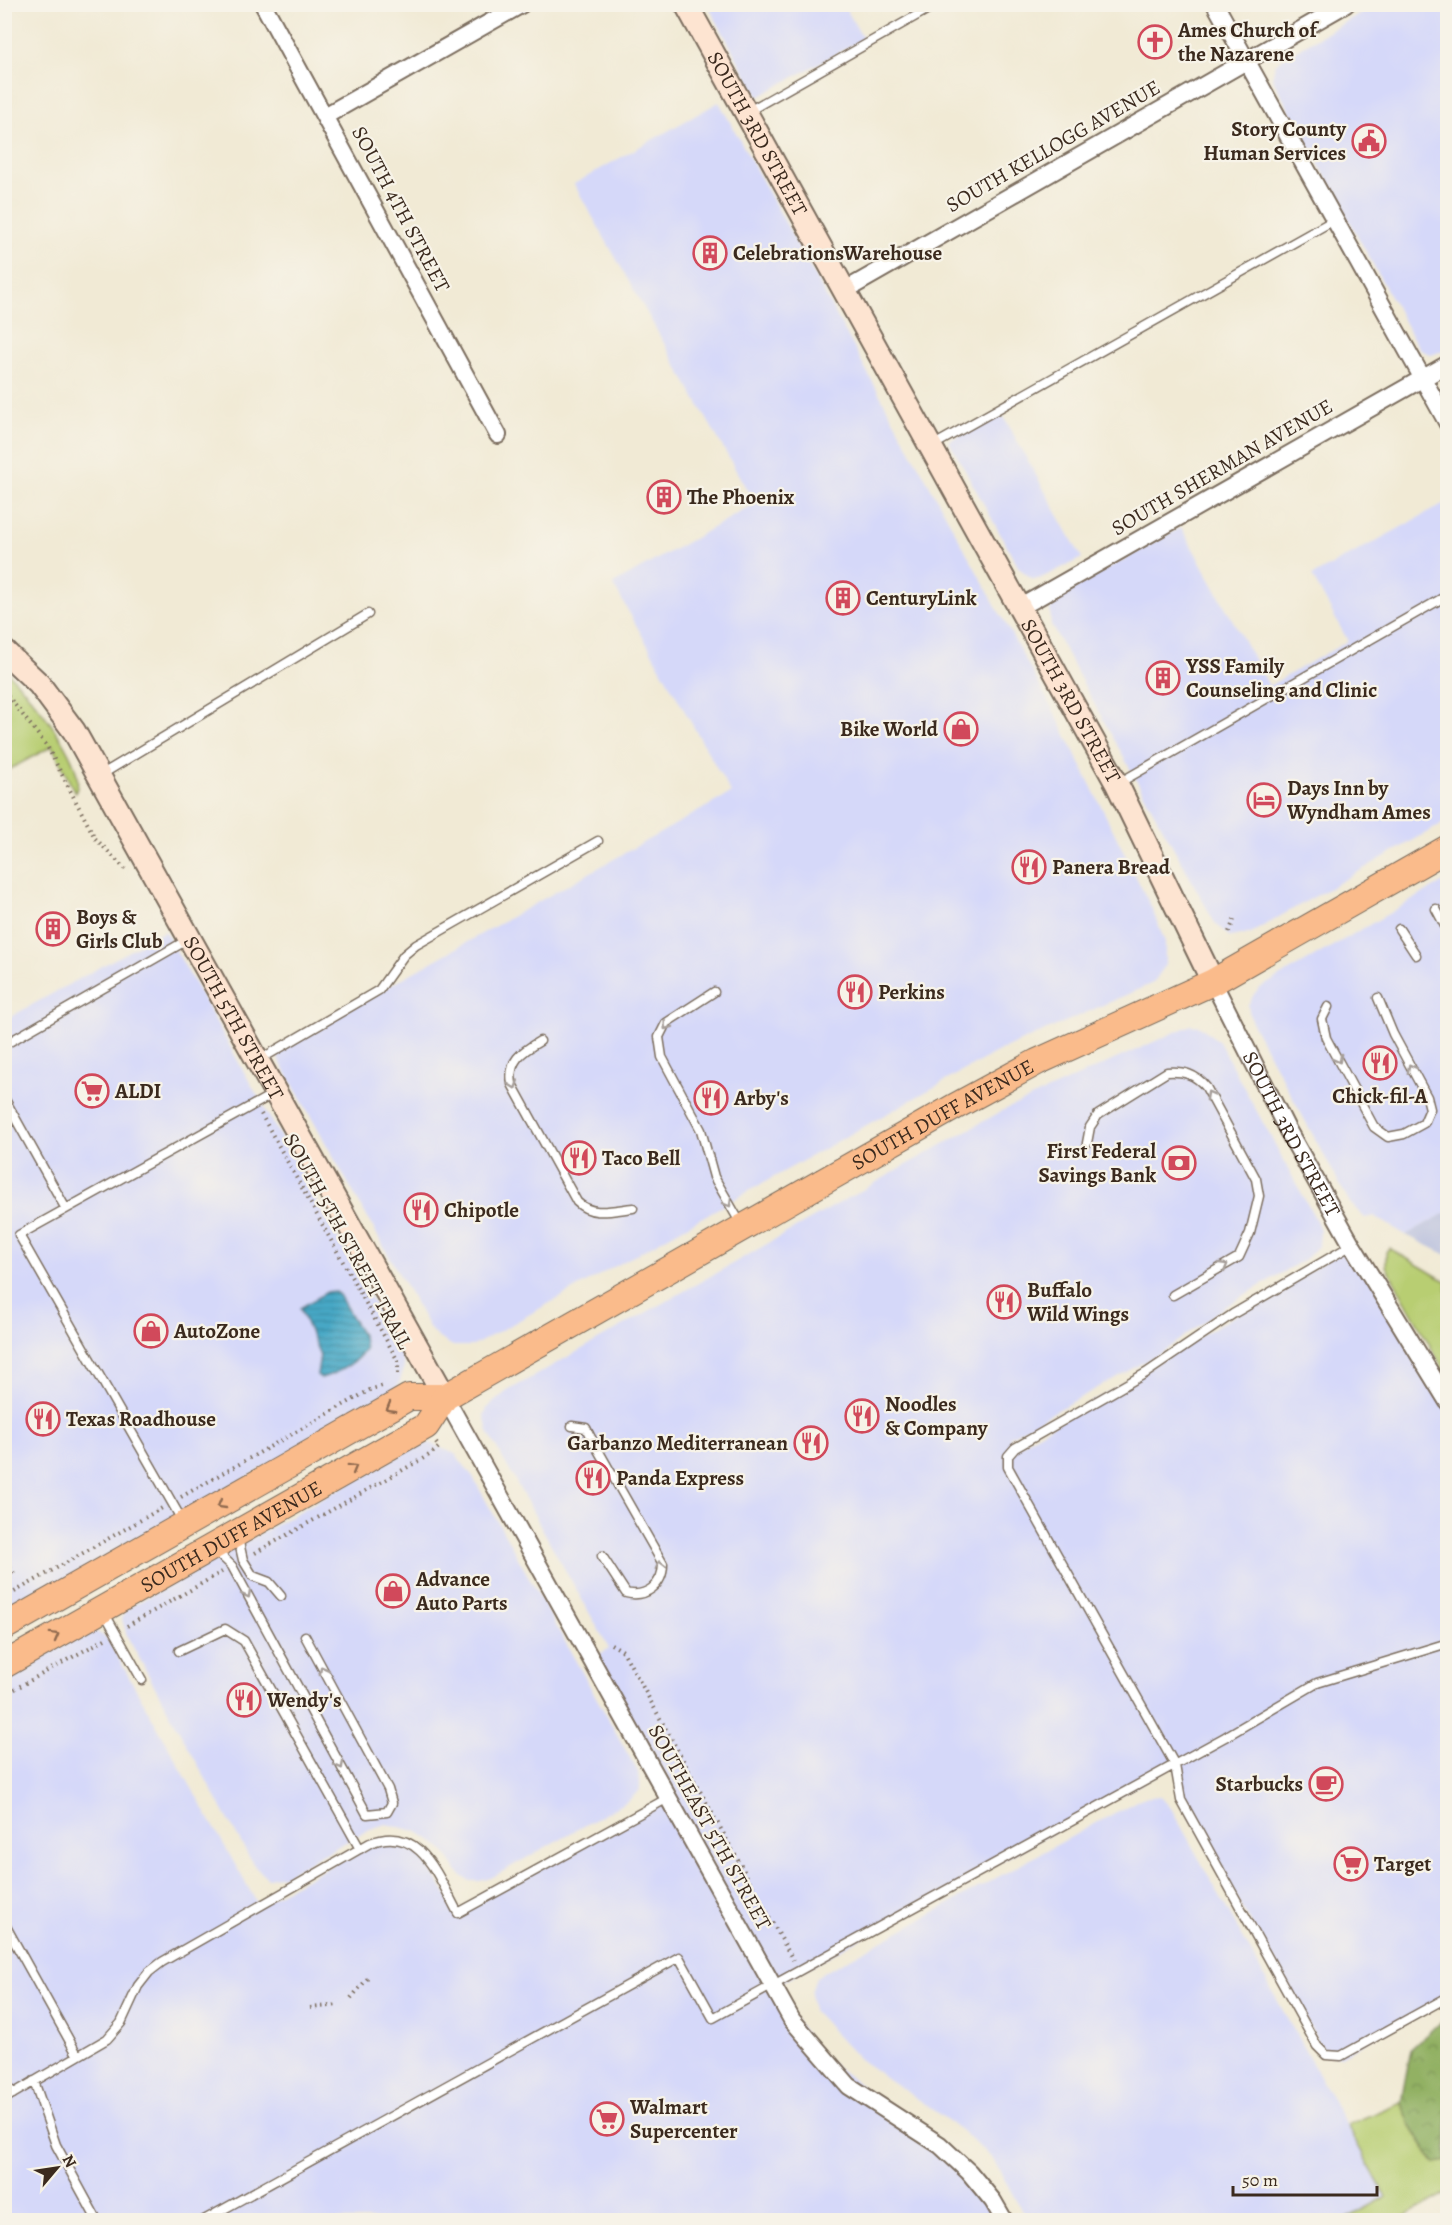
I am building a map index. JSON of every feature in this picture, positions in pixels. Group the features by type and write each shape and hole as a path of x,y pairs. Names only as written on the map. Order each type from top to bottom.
{"main road":[{"name":"SOUTH 3RD STREET","path":"686,4 1117,784 1213,982"},
{"name":"SOUTH 5TH STREET","path":"4,651 39,684 58,707 99,776 445,1397"},
{"name":"SOUTH DUFF AVENUE","path":"4,1665 426,1426 445,1397 1002,1080 1213,982 1448,848"},
{"name":"SOUTH DUFF AVENUE","path":"4,1627 409,1397 445,1397"}],"street":[{"name":"SOUTH 4TH STREET","path":"263,4 498,435"},
{"path":"325,116 522,4"},
{"path":"1215,4 1448,424"},
{"name":"SOUTH KELLOGG AVENUE","path":"844,291 1347,4"},
{"name":"SOUTH SHERMAN AVENUE","path":"1019,608 1448,364"},
{"name":"SOUTH 3RD STREET","path":"1213,982 1287,1129 1352,1245 1448,1402"},
{"name":"SOUTHEAST 5TH STREET","path":"445,1397 792,2020 849,2086 940,2145 969,2172 1004,2220"}],"lane":[{"path":"746,112 937,4"},
{"path":"930,448 1334,220"},
{"path":"1117,784 1448,595"},
{"path":"99,776 368,614"},
{"path":"257,1061 379,990 404,955 416,945 598,841"},
{"path":"1436,909 1445,926"},
{"path":"1399,929 1416,954"},
{"path":"4,1045 189,939"},
{"path":"714,992 666,1023 659,1037 662,1057 701,1130 714,1177 743,1228"},
{"path":"1328,1006 1322,1019 1326,1038 1374,1127 1383,1135 1396,1137 1424,1124 1430,1104 1393,1034 1378,998"},
{"path":"540,1041 514,1060 510,1071 512,1084 572,1192 585,1209 593,1212 633,1208"},
{"path":"1087,1143 1090,1127 1098,1115 1167,1072 1180,1072 1197,1077 1206,1087 1256,1179 1259,1196 1250,1233 1239,1257 1173,1295"},
{"path":"184,1525 19,1235 275,1093"},
{"path":"4,1098 66,1209"},
{"path":"1352,1245 1233,1314 1146,1373 1015,1448 1008,1456 1008,1467 1175,1765 1181,1800 1317,2046 1326,2055 1341,2056 1448,1997"},
{"path":"572,1426 586,1428 663,1564 663,1575 658,1584 643,1593 635,1595 626,1593 602,1556"},
{"path":"237,1534 243,1560 253,1576 269,1582 280,1596"},
{"path":"212,1548 232,1566 367,1814 387,1812 392,1803 388,1789 305,1636"},
{"path":"103,1610 142,1680"},
{"path":"179,1652 225,1629 244,1641 360,1849"},
{"path":"204,2220 679,1957 713,2018 1175,1765 1317,1683 1448,1643"},
{"path":"4,2099 114,2033 138,1986 149,1972 162,1962 381,1839 391,1837 403,1839 415,1845 429,1860 458,1913 668,1798"},
{"path":"4,1923 78,2056"},
{"path":"4,2079 13,2094"},
{"path":"34,2081 56,2145 97,2220"}],"path":[{"path":"4,691 47,746 95,838 130,875"},
{"path":"1229,932 1234,920"},
{"name":"SOUTH 5TH STREET TRAIL","path":"265,1121 398,1361 398,1378 393,1383"},
{"path":"189,1493 370,1390 387,1385"},
{"path":"243,1560 439,1447"},
{"path":"4,1598 158,1510"},
{"path":"124,1628 232,1566"},
{"path":"10,1567 15,1575"},
{"path":"4,1695 107,1638"},
{"path":"610,1644 623,1651 792,1958"},
{"path":"351,1998 368,1978"},
{"path":"310,2008 339,2004"}],"shaded area":[{"path":"708,5 844,5 863,39 758,97"},
{"path":"1375,5 1447,5 1448,349 1431,355 1420,349 1414,340 1272,78 1275,65 1281,59"},
{"path":"719,102 1059,721 1152,909 1165,942 1165,966 1153,983 995,1053 473,1346 453,1346 437,1337 430,1329 274,1051 731,793 613,584 755,504 574,184"},
{"path":"1001,412 1082,558 1039,579 1032,579 1019,568 949,441"},
{"path":"1447,502 1447,821 1251,933 1230,937 1215,923 1051,625 1050,608 1065,593 1181,527 1269,686 1348,641 1312,576"},
{"path":"1447,880 1447,1212 1406,1235 1374,1216 1365,1218 1350,1203 1252,1023 1248,1006 1260,988"},
{"path":"165,931 400,1350 404,1367 400,1381 392,1395 5,1614 5,1020"},
{"path":"1191,1025 1200,1026 1219,1042 1316,1220 1320,1230 1319,1245 1307,1258 1226,1306 1164,1351 1009,1437 1015,1448 1352,1245 1447,1402 1447,1997 1341,2056 1326,2055 1181,1800 1175,1765 773,1987 820,2055 940,2145 1004,2220 5,2220 4,1677 86,1632 93,1630 107,1638 258,1905 381,1838 415,1845 458,1913 667,1797 591,1660 609,1648 488,1432 484,1415 487,1408 506,1392 1002,1111"},
{"path":"1447,1212 1447,1255 1406,1235"},
{"path":"430,1443 455,1454 471,1474 638,1772 640,1790 629,1800 491,1878 480,1881 470,1881 460,1875 444,1851 431,1840 416,1831 386,1824 370,1829 285,1875 268,1878 256,1868 250,1859 127,1636 122,1619 125,1610 419,1444"},
{"path":"1160,1796 1171,1808 1386,2197 1344,2220 1027,2220 993,2159 953,2124 859,2059 813,2010 811,1993 816,1977 1142,1798"}],"green space":[{"path":"4,669 40,709 65,746 74,764 77,780 75,793 52,746 5,772"},
{"path":"1389,1248 1447,1282 1447,1376 1386,1266 1386,1252"},
{"path":"1447,2019 1447,2161 1435,2163 1410,2124 1401,2102 1411,2049 1439,2023"},
{"path":"1401,2102 1410,2124 1434,2163 1447,2161 1447,2193 1399,2220 1344,2220 1386,2197 1347,2125"}],"water":[{"path":"334,1291 339,1295 363,1337 365,1349 346,1367 321,1378 317,1375 320,1355 300,1308 327,1292"}],"place":[{"name":"Ames Church of the Nazarene","path":"1155,42"},
{"name":"Story County Human Services","path":"1369,141"},
{"name":"CelebrationsWarehouse","path":"710,253"},
{"name":"The Phoenix","path":"664,497"},
{"name":"CenturyLink","path":"843,598"},
{"name":"YSS Family Counseling and Clinic","path":"1163,678"},
{"name":"Bike World","path":"961,729"},
{"name":"Days Inn by Wyndham Ames","path":"1264,800"},
{"name":"Panera Bread","path":"1029,867"},
{"name":"Boys & Girls Club","path":"53,929"},
{"name":"Perkins","path":"855,992"},
{"name":"Chick-fil-A","path":"1380,1063"},
{"name":"ALDI","path":"92,1091"},
{"name":"Arby's","path":"711,1098"},
{"name":"Taco Bell","path":"579,1158"},
{"name":"First Federal Savings Bank","path":"1179,1163"},
{"name":"Chipotle","path":"421,1210"},
{"name":"Buffalo Wild Wings","path":"1004,1302"},
{"name":"AutoZone","path":"151,1331"},
{"name":"Noodles & Company","path":"862,1416"},
{"name":"Texas Roadhouse","path":"43,1419"},
{"name":"Garbanzo Mediterranean","path":"811,1443"},
{"name":"Panda Express","path":"593,1478"},
{"name":"Advance Auto Parts","path":"393,1591"},
{"name":"Wendy's","path":"244,1700"},
{"name":"Starbucks","path":"1326,1784"},
{"name":"Target","path":"1351,1864"},
{"name":"Walmart Supercenter","path":"607,2119"}]}
